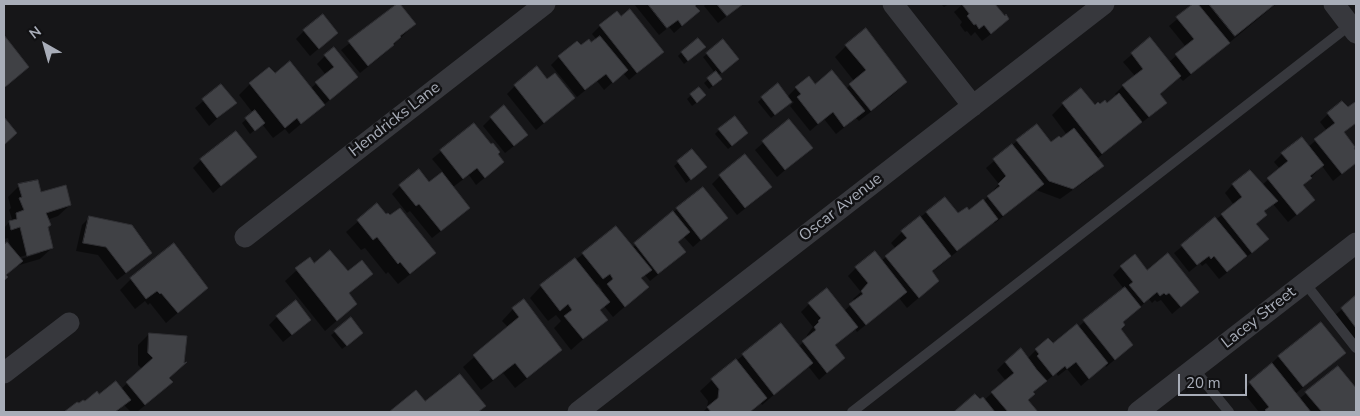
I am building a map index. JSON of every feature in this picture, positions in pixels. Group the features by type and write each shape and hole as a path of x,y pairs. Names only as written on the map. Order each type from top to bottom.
{"street":[{"name":"Hendricks Lane","path":"245,237 545,4"},
{"path":"893,4 973,106"},
{"name":"Oscar Avenue","path":"578,412 1104,4"},
{"path":"1334,4 1353,29"},
{"name":"Lacey Street","path":"1138,412 1356,243"},
{"path":"4,373 69,323"}],"lane":[{"path":"852,412 1353,29"},
{"path":"1305,283 1356,348"},
{"path":"1194,368 1229,412"}],"building":[{"path":"397,4 400,4 416,24 400,36 394,45 368,66 348,41"},
{"path":"648,4 697,4 695,6 700,11 682,26 678,20 667,28"},
{"path":"717,4 743,4 727,16"},
{"path":"962,4 995,4 1009,19 991,34 984,25 979,29 976,24 974,25 967,16 969,14"},
{"path":"1193,4 1198,4 1230,43 1191,74 1175,54 1194,39 1176,17"},
{"path":"1209,4 1275,4 1235,36"},
{"path":"630,9 664,52 637,73 599,25 617,11 621,16"},
{"path":"323,14 338,33 319,49 303,30"},
{"path":"866,28 907,82 871,111 849,84 866,70 845,45"},
{"path":"4,35 29,67 4,88"},
{"path":"600,36 628,70 613,83 606,74 585,90 558,56 577,41 581,45 589,39 591,42"},
{"path":"1150,37 1181,76 1160,94 1167,103 1149,117 1122,85 1143,69 1131,53"},
{"path":"698,38 706,47 688,61 681,52"},
{"path":"723,39 739,59 722,73 706,53"},
{"path":"334,47 358,77 330,100 315,82 334,67 324,55"},
{"path":"290,61 325,105 301,124 297,118 285,128 249,83 269,67 275,73"},
{"path":"537,66 547,79 555,73 575,98 544,123 514,85"},
{"path":"832,70 865,111 844,127 833,112 818,124 797,97 801,94 795,87 809,76 815,84"},
{"path":"716,71 722,79 713,86 707,78"},
{"path":"778,83 792,102 775,115 761,97"},
{"path":"221,84 237,103 217,118 202,99"},
{"path":"699,87 706,95 697,103 690,94"},
{"path":"1081,88 1095,105 1105,100 1107,103 1119,93 1142,122 1102,154 1062,103"},
{"path":"1342,101 1348,107 1355,102 1356,104 1356,123 1344,132 1355,147 1356,163 1342,174 1314,139 1335,123 1327,113"},
{"path":"504,105 528,135 514,146 490,117"},
{"path":"255,110 265,123 255,131 245,118"},
{"path":"735,116 748,133 732,146 718,129"},
{"path":"4,117 17,133 4,145"},
{"path":"789,119 813,148 785,170 762,141"},
{"path":"474,123 500,152 498,154 504,162 485,178 477,168 463,179 440,150"},
{"path":"1037,124 1051,142 1059,136 1061,138 1074,128 1104,166 1073,189 1049,181 1016,140"},
{"path":"236,131 257,157 221,186 200,159"},
{"path":"1302,137 1324,165 1310,176 1312,178 1303,185 1315,200 1297,215 1267,178 1288,161 1281,153"},
{"path":"1012,144 1044,184 1003,216 987,196 1000,186 998,184 1006,176 993,159"},
{"path":"692,149 707,167 691,180 677,161"},
{"path":"745,154 772,187 745,208 719,175"},
{"path":"419,169 429,182 442,172 470,208 441,231 419,204 416,206 399,185"},
{"path":"1250,170 1278,201 1264,211 1267,215 1256,224 1269,239 1252,253 1221,214 1242,197 1232,184"},
{"path":"38,180 41,192 66,185 71,205 46,213 51,225 48,227 53,248 27,256 20,227 11,230 9,221 17,219 16,213 24,210 19,198 22,197 18,184"},
{"path":"703,187 728,218 701,240 676,208"},
{"path":"945,197 958,213 967,207 969,210 983,199 998,219 957,251 926,212"},
{"path":"377,203 386,214 390,215 400,208 436,253 410,274 400,262 398,264 377,237 373,240 357,220"},
{"path":"673,211 690,232 678,242 686,252 658,274 634,243"},
{"path":"89,216 132,225 152,253 126,273 106,247 83,243"},
{"path":"920,216 951,256 932,271 939,281 919,298 885,256 907,238 901,231"},
{"path":"1215,217 1247,256 1227,272 1214,256 1211,259 1209,256 1197,265 1181,245"},
{"path":"616,226 652,270 641,278 649,287 625,307 607,284 613,279 610,274 603,279 582,253"},
{"path":"7,242 23,261 6,275 8,277 4,281 4,245"},
{"path":"174,243 208,288 178,313 161,293 157,291 146,299 130,278"},
{"path":"330,250 348,271 362,260 373,274 349,293 357,304 337,321 295,268 310,257 314,263"},
{"path":"875,251 907,292 866,325 849,304 863,294 861,291 868,283 855,267"},
{"path":"1168,253 1199,292 1181,307 1169,293 1166,295 1164,293 1160,296 1157,292 1144,303 1129,285 1133,282 1120,266 1135,254 1147,270"},
{"path":"575,258 610,302 600,310 608,320 583,339 564,316 572,310 568,304 560,311 540,285"},
{"path":"1125,287 1141,307 1123,322 1125,325 1121,329 1133,345 1115,360 1083,320"},
{"path":"827,288 858,327 835,345 845,358 827,373 802,341 816,330 814,327 821,318 808,303"},
{"path":"1356,295 1356,328 1341,308"},
{"path":"524,299 562,350 527,378 515,363 493,380 473,355 519,317 512,308"},
{"path":"296,300 311,320 292,335 276,316"},
{"path":"351,317 363,333 347,346 334,331"},
{"path":"1321,322 1346,353 1303,387 1278,356"},
{"path":"781,323 813,363 774,395 742,354"},
{"path":"1077,324 1108,363 1089,379 1076,362 1067,369 1065,366 1053,376 1037,356 1039,354 1035,349 1048,338 1053,343"},
{"path":"149,333 187,336 184,363 187,362 169,378 173,382 145,405 126,382 153,358 148,353"},
{"path":"1021,348 1047,381 1033,392 1035,394 1028,400 1038,412 1008,412 991,392 1014,373 1005,362"},
{"path":"736,359 767,398 750,412 711,412 707,407 718,398 719,389 711,379"},
{"path":"1272,363 1311,412 1267,412 1265,410 1269,407 1249,382"},
{"path":"1338,366 1356,388 1356,412 1322,412 1305,392"},
{"path":"460,374 486,406 478,412 389,412 416,390 425,401"},
{"path":"116,381 131,400 115,412 64,412 77,402 85,401 97,391 99,394"},
{"path":"975,394 980,399 983,397 995,412 954,412"}]}
